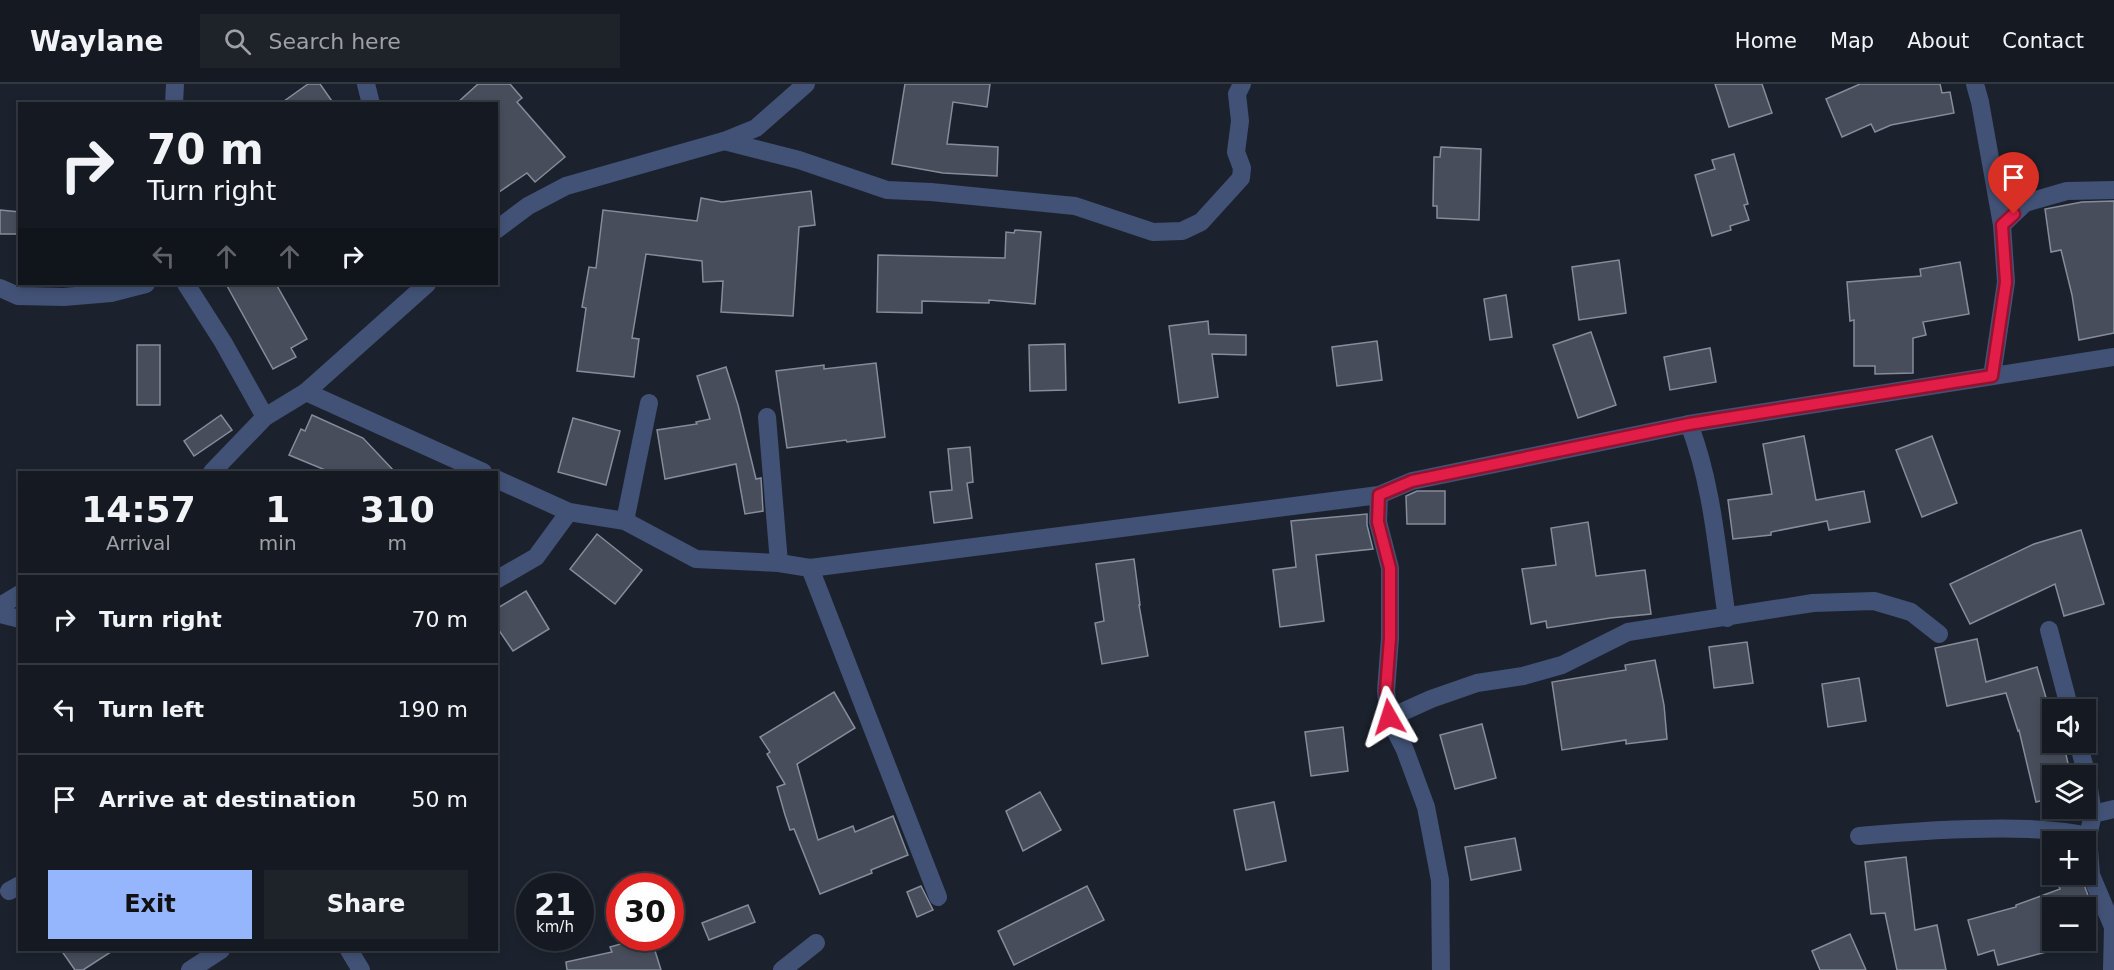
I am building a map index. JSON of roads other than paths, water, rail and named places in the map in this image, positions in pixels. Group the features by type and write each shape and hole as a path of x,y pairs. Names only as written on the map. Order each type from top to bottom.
{"street":[{"path":"366,84 370,102"},
{"path":"498,228 528,206 566,186 724,141 756,128 806,84"},
{"path":"724,141 799,160 887,190 1075,206 1153,232 1182,231 1201,222 1241,178 1242,168 1236,152 1240,121 1238,94 1242,84"},
{"path":"1975,84 2002,225 2006,282 1992,376"},
{"path":"2002,225 2025,203 2067,191 2114,190"},
{"path":"0,288 18,296 64,297 111,293 142,285"},
{"path":"187,285 223,342 265,417"},
{"path":"213,471 265,417 306,392 426,285"},
{"path":"498,480 569,512 625,521 696,559 779,563 810,568 1379,495 1412,481 1689,424 2114,357"},
{"path":"306,392 481,471"},
{"path":"625,521 649,403"},
{"path":"767,417 779,563"},
{"path":"1689,424 1704,468 1727,618"},
{"path":"1379,495 1378,522 1390,568 1390,638 1386,691 1389,717 1405,750 1426,807 1440,880 1441,970"},
{"path":"498,579 536,557 569,512"},
{"path":"810,568 938,897"},
{"path":"0,606 18,595"},
{"path":"1389,717 1477,683 1523,676 1562,665 1628,632 1813,603 1874,600 1911,612 1939,634"},
{"path":"0,614 18,618"},
{"path":"2049,630 2067,699"},
{"path":"2096,813 2114,809"},
{"path":"1859,836 2006,828 2071,831"},
{"path":"2095,885 2113,927 2112,970"},
{"path":"782,970 816,943"},
{"path":"190,970 219,951"},
{"path":"350,951 361,970"}]}
